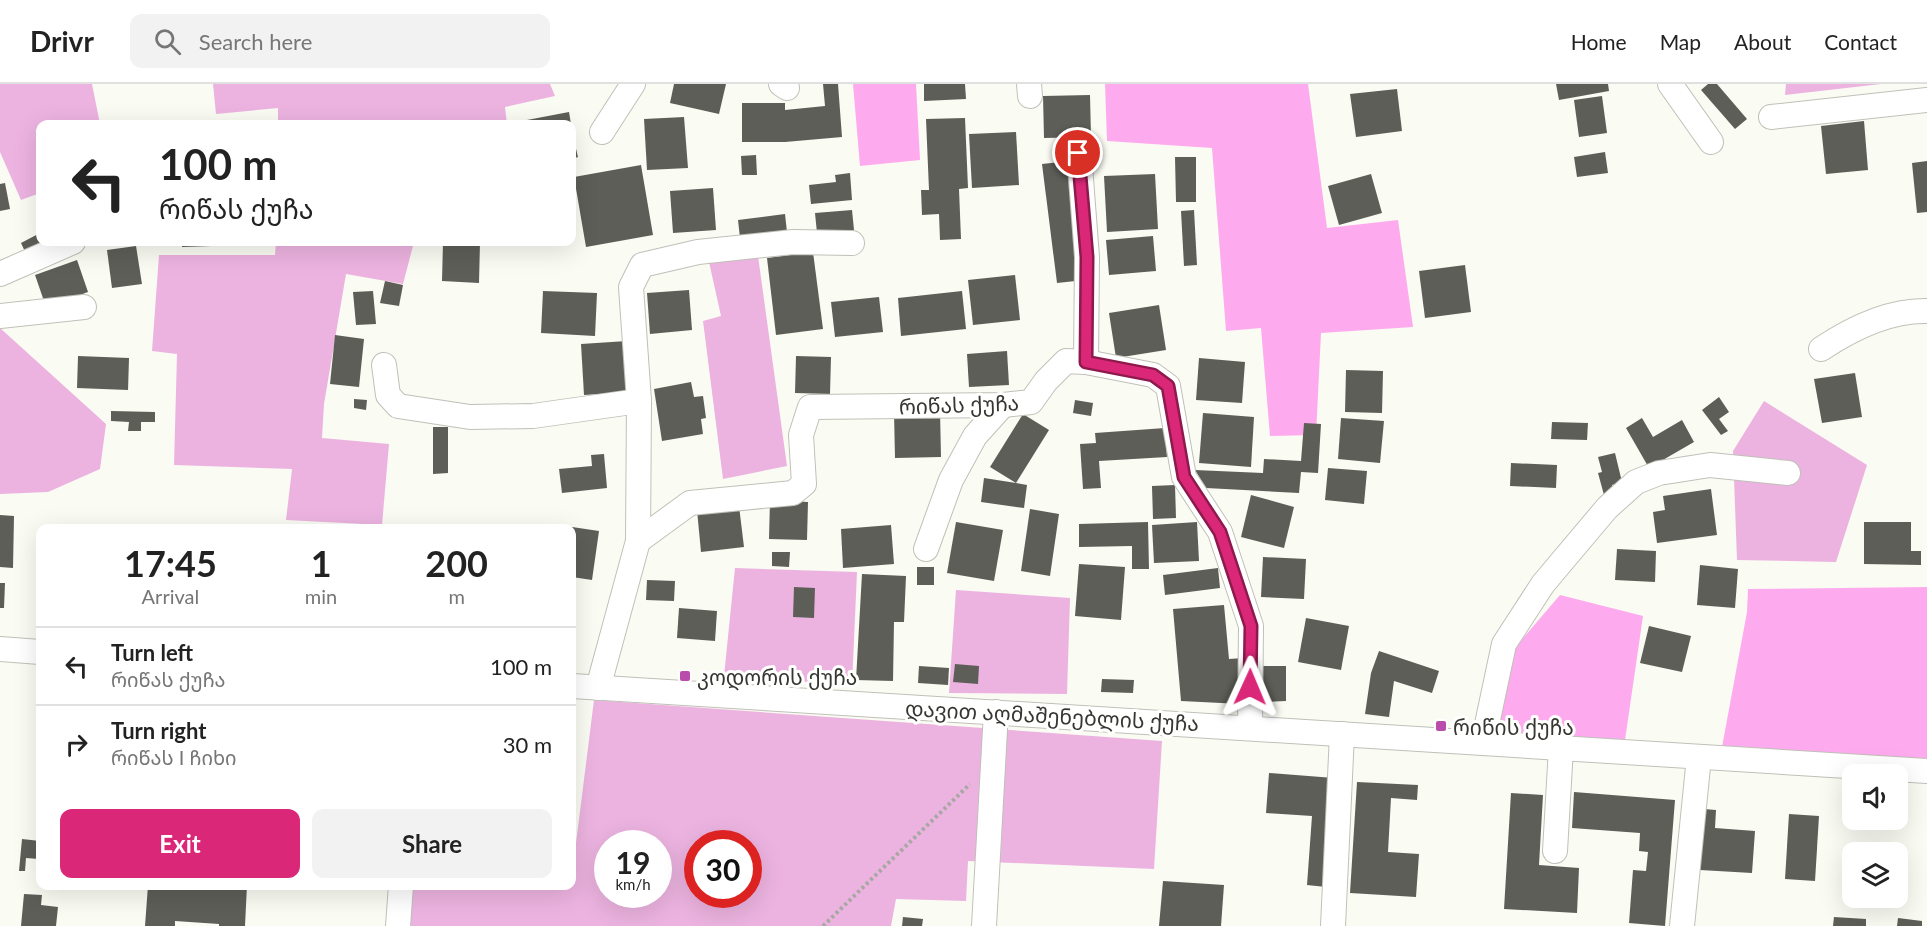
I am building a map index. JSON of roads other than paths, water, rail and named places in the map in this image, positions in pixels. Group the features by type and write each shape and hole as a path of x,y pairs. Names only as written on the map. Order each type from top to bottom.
{"street":[{"path":"603,132 633,84"},
{"path":"1670,84 1711,142"},
{"path":"1771,117 1927,100"},
{"path":"1078,153 1087,257 1086,362"},
{"path":"598,688 638,541 639,401 631,287 642,265 698,252 793,242 852,243"},
{"path":"0,274 64,246"},
{"path":"0,316 84,307"},
{"path":"1821,349 1847,332 1888,317 1915,311 1927,311"},
{"name":"რიწას ქუჩა","path":"638,541 690,503 793,493 804,484 801,435 810,407 1003,405 1032,402 1046,381 1066,361 1086,362 1153,375 1168,386 1184,477 1220,532 1251,626 1250,727"},
{"path":"384,365 387,395 398,406 470,417 533,416 639,401"},
{"path":"926,549 951,480 975,436 1003,405"},
{"path":"1483,743 1504,644 1543,584 1607,508 1636,482 1659,473 1710,465 1788,473"},
{"path":"0,649 36,652"},
{"name":"დავით აღმაშენებლის ქუჩა","path":"576,686 1927,771"},
{"path":"984,926 996,712"},
{"path":"1333,926 1342,734"},
{"path":"1554,851 1561,748"},
{"path":"1682,926 1699,757"},
{"path":"398,926 401,890"}],"place":[{"name":"კოდორის ქუჩა","path":"685,676"},
{"name":"რიწის ქუჩა","path":"1441,726"}]}
